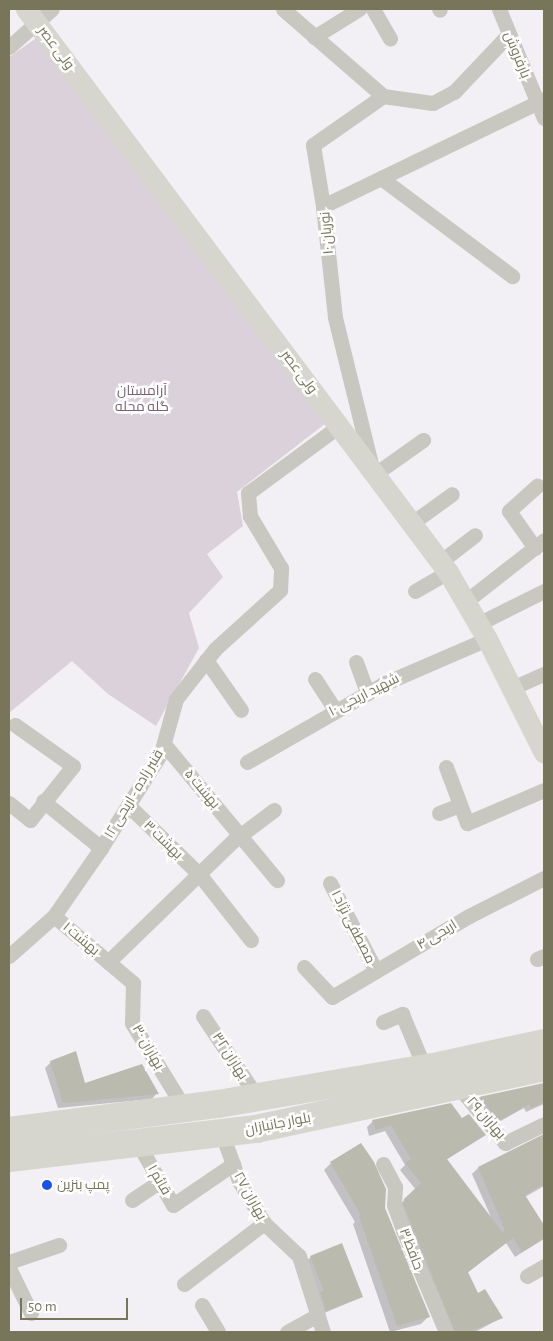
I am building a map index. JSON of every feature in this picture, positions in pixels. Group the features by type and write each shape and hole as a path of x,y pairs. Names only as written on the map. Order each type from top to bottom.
{"highway":[{"path":"9,1131 257,1097 425,1069 544,1043"},
{"name":"بلوار جانبازان","path":"9,1158 139,1145 222,1134 544,1067"}],"main road":[{"name":"ولی عصر","path":"39,14 444,567 482,631 544,753"}],"street":[{"path":"283,9 383,96 433,103 454,92 508,34"},
{"path":"314,37 359,9"},
{"path":"372,9 390,39"},
{"name":"بارفروش","path":"499,9 508,34 540,100 544,118"},
{"path":"9,47 39,14"},
{"path":"323,206 313,145 383,96"},
{"name":"نوریان ۱۰","path":"374,472 336,317 323,206 540,100"},
{"path":"381,178 512,276"},
{"name":"قنبر زاده - اریحی ۱۲","path":"9,956 54,916 101,848 161,753 176,699 206,660 280,590 281,568 250,516 248,493 339,426"},
{"path":"374,472 423,440"},
{"path":"466,602 539,544 508,511 537,486"},
{"path":"412,523 452,494"},
{"path":"415,591 444,567 475,536"},
{"name":"شهید اریحی ۱۰","path":"246,762 335,710 482,631 544,591"},
{"path":"206,660 241,710"},
{"path":"356,662 367,693"},
{"path":"512,688 544,674"},
{"path":"315,679 335,710"},
{"path":"9,804 30,820 43,801 73,766 15,725"},
{"name":"بهشت ۵","path":"164,744 277,880"},
{"path":"446,767 467,823 544,790"},
{"path":"43,801 101,848"},
{"name":"بهشت ۳","path":"128,805 199,874 251,940"},
{"path":"439,813 460,805"},
{"path":"108,962 241,835 274,810"},
{"name":"اریحی ۴","path":"304,967 332,998 469,916 544,878"},
{"name":"مصطفی نژاد ۱","path":"330,883 376,971"},
{"name":"بهشت ۱","path":"54,916 108,962"},
{"name":"بهاران ۳۰","path":"108,962 133,983 132,1023 184,1108"},
{"path":"383,1022 402,1014 425,1069"},
{"name":"بهاران ۳۲","path":"203,1016 257,1097"},
{"name":"بهاران ۲۹","path":"458,1086 505,1143 544,1124"},
{"name":"بهاران ۲۷","path":"222,1134 239,1181 264,1223 299,1256 323,1332"},
{"name":"قائم ۱","path":"139,1145 173,1204 233,1164"},
{"name":"حافظ ۳","path":"383,1164 395,1187 394,1205 403,1230 446,1332"},
{"path":"132,1200 159,1182"},
{"path":"184,1284 264,1223"},
{"path":"9,1262 59,1245"},
{"path":"528,1276 544,1266"},
{"path":"9,1268 31,1313"},
{"path":"202,1305 218,1332"},
{"path":"288,1332 318,1315"}],"green space":[{"name":"آرامستان گله محله","path":"38,37 326,423 237,492 243,526 207,554 223,577 189,613 199,648 156,726 108,694 72,661 9,713 9,57"}],"building":[{"path":"76,1051 85,1083 142,1064 159,1094 63,1103 50,1061"},
{"path":"544,1083 544,1102 531,1108 529,1104 499,1121 479,1097"},
{"path":"451,1103 462,1118 469,1114 486,1135 447,1159 502,1232 505,1230 478,1167 544,1134 544,1184 525,1195 544,1225 544,1238 522,1252 513,1238 468,1272 478,1293 485,1289 503,1318 469,1332 455,1332 403,1204 404,1199 421,1183 405,1163 411,1159 391,1125 376,1130 372,1120"},
{"path":"361,1143 374,1162 386,1189 385,1208 430,1317 397,1326 359,1216 361,1215 330,1162"},
{"path":"342,1243 363,1297 326,1311 320,1292 324,1291 310,1256"}],"place":[{"name":"پمپ بنزین","path":"47,1185"}]}
